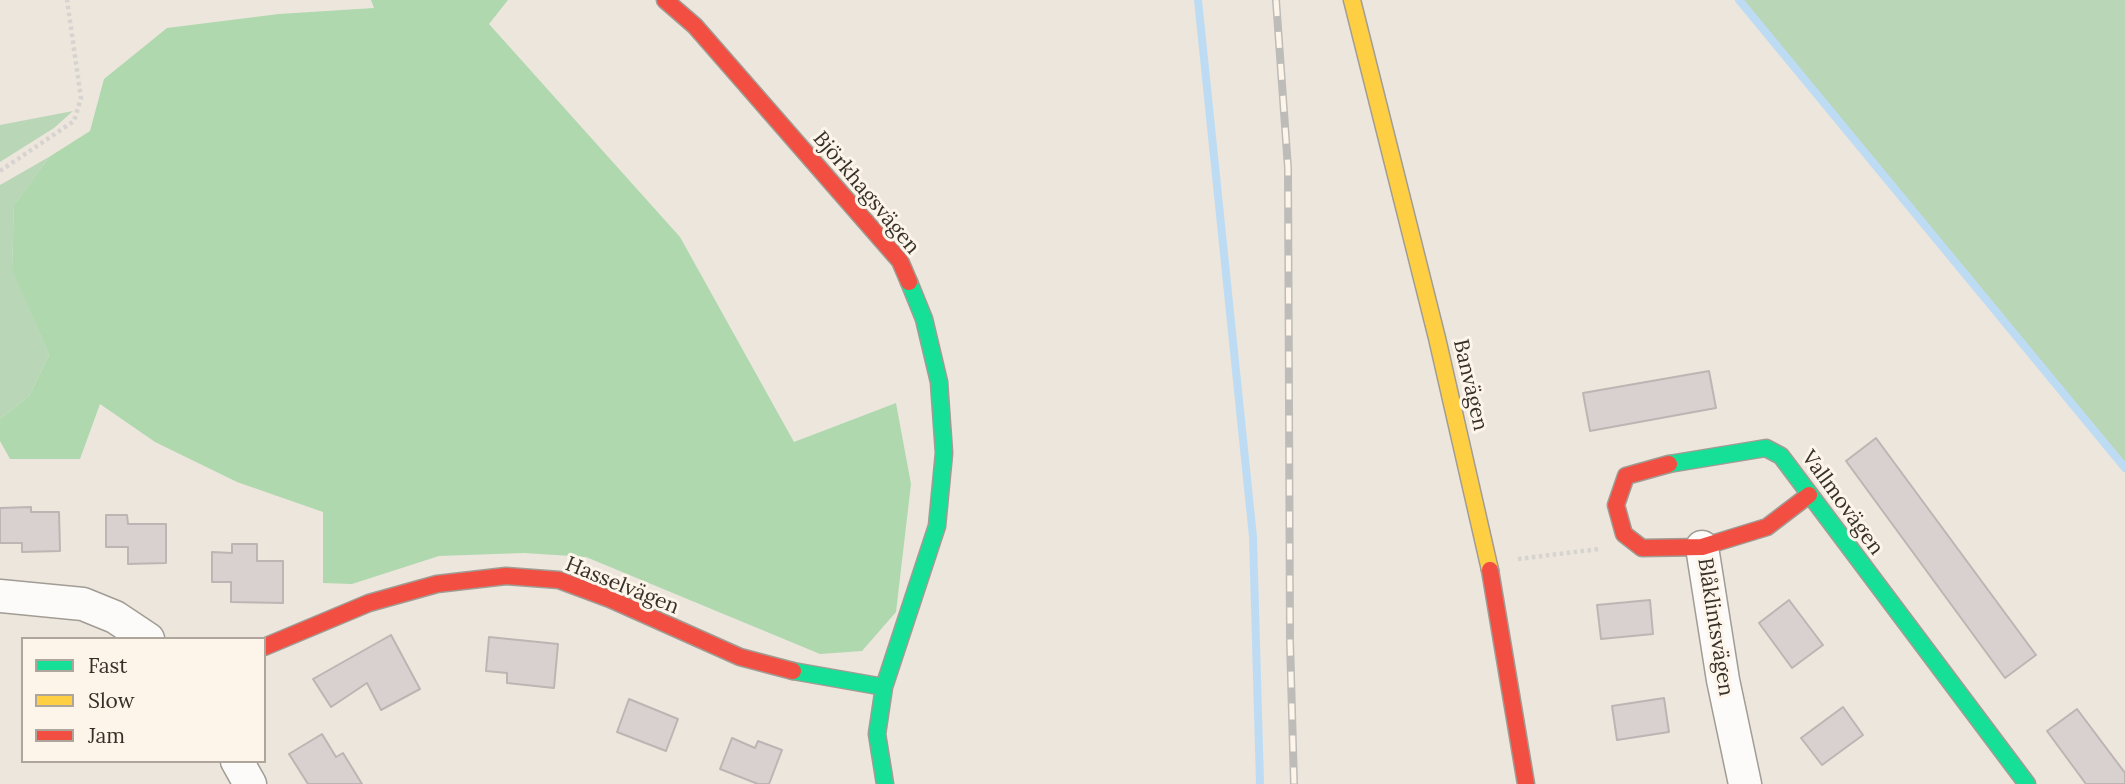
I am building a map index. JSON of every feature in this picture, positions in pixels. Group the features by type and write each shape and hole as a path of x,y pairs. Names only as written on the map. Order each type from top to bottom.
{"street":[{"name":"Björkhagsvägen","path":"665,0 695,26 900,261 924,319 939,382 944,453 937,526 884,687 877,734 885,784"},
{"name":"Banvägen","path":"1352,0 1434,324 1489,563 1526,784"},
{"name":"Vallmovägen","path":"1642,548 1624,534 1616,505 1626,476 1651,467 1766,448 1781,456 2027,784"},
{"name":"Blåklintsvägen","path":"1745,784 1723,680 1702,547 1767,527 1809,495"},
{"path":"1642,548 1702,547"},
{"name":"Hasselvägen","path":"266,646 380,600 437,583 506,576 559,580 610,599 740,657 809,676 884,687"},
{"path":"0,596 83,604 115,617 145,637"},
{"path":"238,763 250,784"}],"path":[{"path":"0,171 74,121 81,97 67,0"},
{"path":"1489,563 1602,549 1642,548"}],"green space":[{"path":"371,0 508,0 489,24 680,237 794,442 896,403 911,484 896,612 862,651 820,654 586,557 524,553 439,556 352,584 323,583 323,512 237,482 155,442 100,404 80,459 10,459 0,441 0,419 29,396 49,355 12,270 14,205 49,157 90,131 104,79 167,28 279,14 374,8"},
{"path":"1740,0 2125,0 2125,462"},
{"path":"73,111 54,128 0,162 0,125"},
{"path":"49,157 14,205 12,269 49,355 29,396 0,419 0,185"}],"building":[{"path":"1709,371 1716,408 1590,431 1583,393"},
{"path":"1876,438 2036,655 2005,678 1846,461"},
{"path":"31,507 31,512 59,512 60,551 22,552 22,543 0,543 0,508"},
{"path":"106,515 127,515 128,524 166,524 166,563 128,564 128,547 106,547"},
{"path":"232,544 257,544 257,561 283,561 283,603 231,602 231,582 212,582 212,552 232,553"},
{"path":"1650,600 1653,634 1601,639 1597,605"},
{"path":"1789,600 1823,645 1792,668 1759,623"},
{"path":"391,635 420,689 381,710 367,683 331,707 313,679"},
{"path":"489,637 558,644 554,688 507,683 507,673 486,671"},
{"path":"1664,698 1669,732 1617,740 1612,706"},
{"path":"629,699 678,719 666,751 617,732"},
{"path":"1843,707 1863,735 1822,765 1801,738"},
{"path":"2077,709 2125,773 2125,784 2086,784 2047,731"},
{"path":"322,734 336,757 343,753 362,784 308,784 289,754"},
{"path":"732,738 755,748 758,741 782,750 769,784 758,784 720,769"}],"waterway":[{"path":"1198,0 1253,537 1260,784"},
{"path":"1739,0 2125,468"}],"railway":[{"path":"1276,0 1288,168 1290,641 1294,784"}],"traffic: fast":[{"path":"885,784 877,734 884,687 937,526 944,453 939,382 924,319 909,282"},
{"path":"1669,464 1766,448 1781,456 2027,784"},
{"path":"793,671 884,687"}],"traffic: slow":[{"path":"1352,0 1437,338 1490,570"}],"traffic: jam":[{"path":"665,0 695,26 900,261 909,282"},
{"path":"1669,464 1626,476 1616,505 1624,534 1642,548 1702,547 1767,527 1809,495"},
{"path":"1490,570 1526,784"},
{"path":"266,646 369,603 437,584 506,576 559,580 610,599 740,657 793,671"}]}
